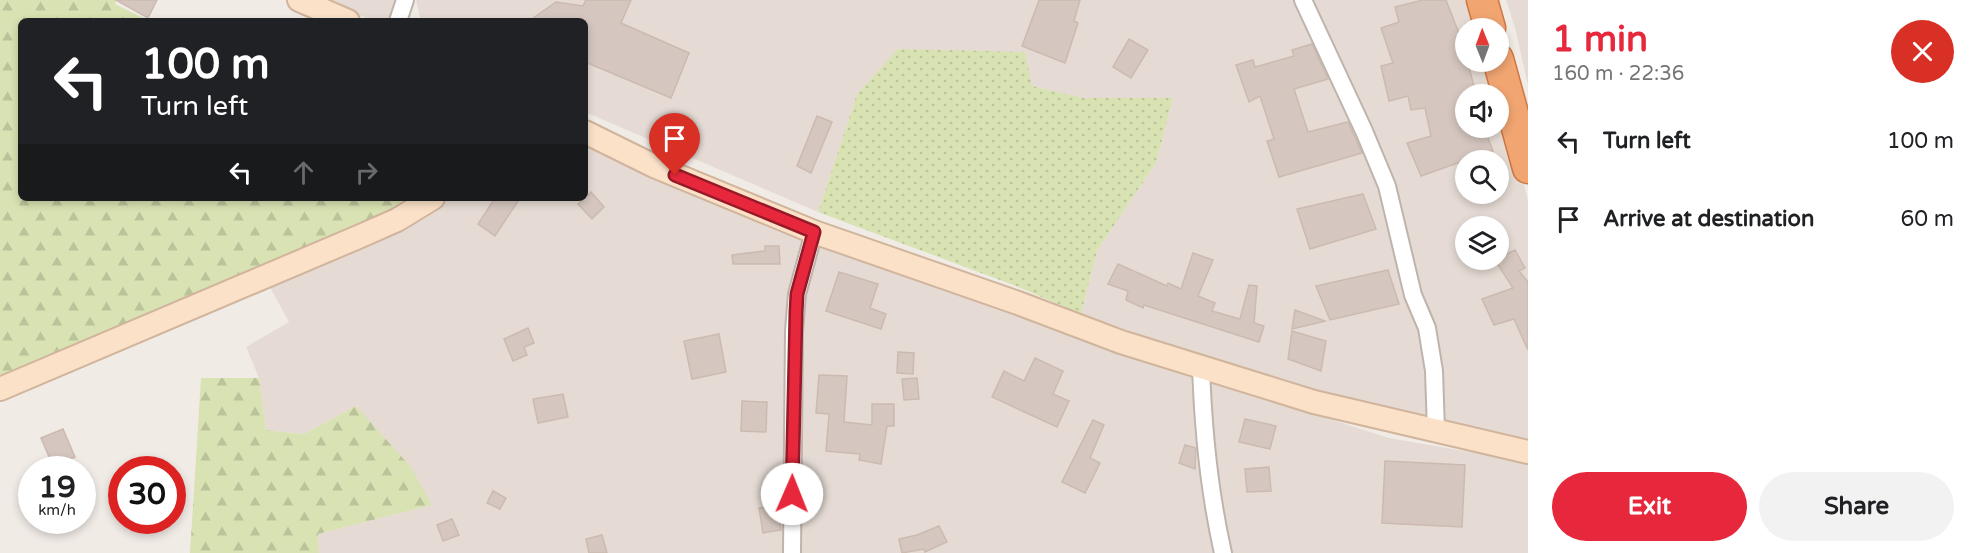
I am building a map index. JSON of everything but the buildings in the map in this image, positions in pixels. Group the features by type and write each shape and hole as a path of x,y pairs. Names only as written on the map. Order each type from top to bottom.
{"highway":[{"path":"1482,0 1487,18"},
{"path":"1502,72 1528,168"}],"street":[{"path":"299,0 341,18"},
{"path":"399,18 405,0"},
{"path":"1303,0 1387,186 1413,295 1427,328 1434,371 1436,431"},
{"path":"588,133 654,166 814,232 1018,303 1121,342 1314,402 1528,452"},
{"path":"0,389 377,229 428,201"},
{"path":"792,553 794,331 797,294 814,232"},
{"path":"1201,366 1204,436 1211,499 1223,553"}],"shaded area":[{"path":"315,0 402,0 391,18 367,18"},
{"path":"416,0 1474,0 1480,18 1455,18 1455,72 1497,72 1500,84 1455,84 1455,138 1509,138 1509,121 1528,201 1528,441 1303,392 1081,314 1097,251 1156,163 1173,98 1081,98 1032,86 1024,52 971,52 857,94 818,212 588,113 588,18 420,18"},
{"path":"1506,0 1528,0 1528,85 1515,28"},
{"path":"588,132 1223,385 1389,438 1528,462 1528,553 319,553 318,534 432,505 356,406 304,434 266,430 259,378 246,347 289,322 267,282 426,201 588,201"}],"green space":[{"path":"0,0 117,0 115,4 143,18 18,18 18,201 421,201 0,381"},
{"path":"898,49 1025,52 1032,86 1083,98 1173,98 1156,163 1097,251 1081,314 1016,286 818,212 857,94"},
{"path":"201,378 259,378 266,430 304,434 356,406 410,466 432,505 318,534 319,553 190,553"}],"route":[{"path":"675,175 814,232 797,294 792,372 792,494"}]}
